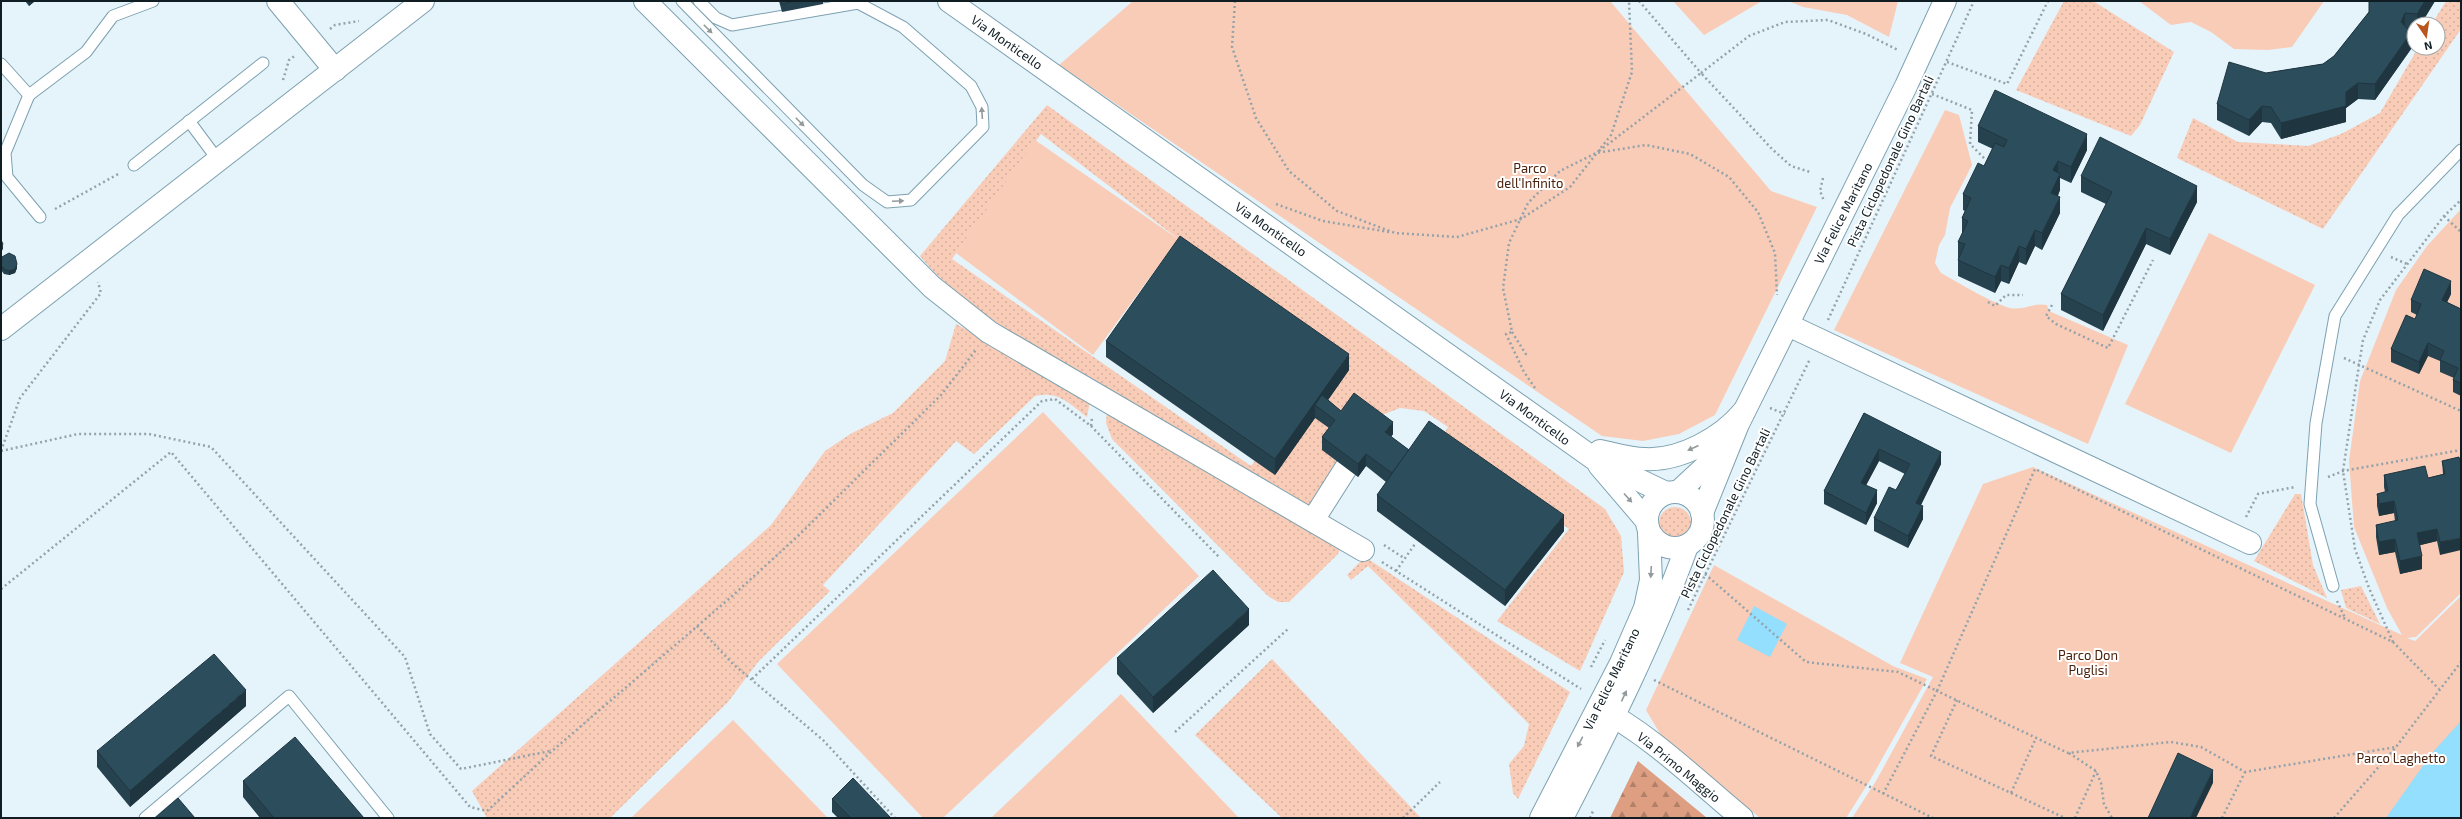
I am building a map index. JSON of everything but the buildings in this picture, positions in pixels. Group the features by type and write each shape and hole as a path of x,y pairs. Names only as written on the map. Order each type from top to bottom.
{"street":[{"path":"278,1 335,70"},
{"path":"1,329 423,1"},
{"path":"645,1 932,287 989,332 1363,550"},
{"name":"Via Monticello","path":"949,1 1593,458 1672,493"},
{"name":"Via Felice Maritano","path":"1702,513 1742,417 1906,86 1945,1"},
{"path":"1788,325 2243,539"},
{"path":"1533,415 1598,450 1627,458 1647,460 1688,450 1709,441 1742,417"},
{"name":"Via Felice Maritano","path":"1672,493 1704,468 1742,417"},
{"name":"Via Monticello","path":"1593,458 1648,526"},
{"path":"1313,520 1346,468"},
{"path":"1672,493 1689,496 1697,503 1702,513 1703,523 1701,532 1695,540 1687,546 1672,549 1659,544 1648,526 1649,509 1656,499 1672,493"},
{"name":"Via Felice Maritano","path":"1562,818 1606,712 1621,663 1649,593 1652,558 1648,526"},
{"name":"Via Felice Maritano","path":"1541,818 1606,712 1668,597 1687,546"},
{"name":"Via Primo Maggio","path":"1606,712 1742,818"}],"lane":[{"path":"40,217 4,177 5,153 29,95 86,52 113,16 153,1"},
{"path":"682,1 863,185 887,202 911,200 983,127 982,107 971,86 903,27 858,3 732,25 716,18 699,1"},
{"path":"134,165 263,63"},
{"path":"1,64 29,95"},
{"path":"189,121 218,160"},
{"path":"2333,586 2310,504 2316,423 2335,316 2398,215 2461,150"},
{"path":"145,818 289,696 388,818"}],"path":[{"path":"1235,1 1232,48 1256,118 1289,171 1337,211 1395,233"},
{"path":"1270,202 1323,221 1395,233 1457,237 1521,219 1570,187 1610,135 1632,72 1629,1"},
{"path":"1639,1 1701,73 1772,149 1791,166 1810,172"},
{"name":"Pista Ciclopedonale Gino Bartali","path":"1827,323 1974,1"},
{"path":"1947,62 2007,84 2048,1"},
{"path":"1527,356 1512,332 1503,288 1509,243 1528,203 1560,171 1596,153 1749,36 1785,22 1828,20 1866,34 1896,49"},
{"path":"1932,94 1972,110 1970,144 1986,160"},
{"path":"1596,153 1646,145 1690,154 1729,177 1758,212 1775,254 1777,299"},
{"path":"40,217 134,165"},
{"path":"1823,178 1820,191 1826,207"},
{"path":"2393,642 2369,588 2355,549 2343,471 2359,365 2363,340 2380,300 2444,216 2461,200"},
{"path":"2444,216 2461,232"},
{"path":"2052,305 2046,316 2056,324 2108,348 2153,260"},
{"path":"1,451 20,398 101,293 96,274 86,263"},
{"path":"1988,302 1995,306 2006,295 2023,295"},
{"path":"1,589 171,452 470,807 487,811 552,751 697,626 798,536 941,395 989,332"},
{"path":"1512,332 1506,334 1524,372 1538,391"},
{"path":"2329,350 2461,411"},
{"name":"Pista Ciclopedonale Gino Bartali","path":"1685,616 1812,355"},
{"path":"1091,426 1095,394"},
{"path":"752,679 770,660 1042,401 1055,399 1091,426 1220,558"},
{"path":"1,451 78,434 149,434 211,447 405,657 430,734 461,769 552,751"},
{"path":"2225,560 2243,539 2258,494 2312,484 2343,471 2461,450"},
{"path":"1883,794 1938,691 2035,469 2393,642 2439,689"},
{"path":"1396,571 1415,544"},
{"path":"1363,550 1581,689"},
{"path":"1705,574 1806,662 1898,672 2068,753 2096,771 2101,783 2104,804 2112,818"},
{"path":"697,626 733,664 823,740 895,818"},
{"path":"1175,732 1289,628"},
{"path":"1590,670 1606,636"},
{"path":"2334,818 2396,747 2461,662"},
{"path":"1657,673 1654,680 1934,818"},
{"path":"1578,696 1584,683"},
{"path":"1957,700 1931,756 2065,818"},
{"path":"2011,793 2036,738"},
{"path":"2068,753 2171,742 2201,747 2245,772 2396,747"},
{"path":"2075,818 2096,771"},
{"path":"2222,818 2245,772"},
{"path":"1403,818 1440,782"},
{"path":"1590,818 1596,804"}],"green space":[{"name":"Parco dell'Infinito","path":"1133,1 1610,1 1771,191 1817,207 1715,415 1679,434 1643,441 1602,436 1059,65"},
{"path":"1673,1 1762,1 1704,35"},
{"path":"1788,1 1898,1 1889,37 1847,15 1803,7"},
{"path":"2064,1 2093,1 2174,52 2140,125 2131,136 2016,90"},
{"path":"2139,1 2324,1 2292,47 2268,50 2234,49 2211,32 2191,22 2171,25"},
{"path":"2446,1 2461,1 2461,29 2446,51 2446,16 2437,16"},
{"path":"2413,56 2442,56 2323,229 2177,158 2193,118 2238,142 2308,146 2341,134 2380,113"},
{"path":"1047,105 1605,509 1621,536 1624,572 1580,671 1497,621 1569,529 1441,438 1448,427 1424,411 1400,408 1382,415 1310,513 998,330 934,272 920,256","holes":["1041,134 1334,358 1251,466 952,259"]},
{"path":"1945,110 1959,115 1972,165 1950,208 1945,235 1939,245 1935,263 1941,273 1985,297 2010,308 2015,309 2042,304 2047,305 2049,311 2128,345 2088,444 1834,330"},
{"path":"1035,140 1178,239 1093,355 956,253"},
{"name":"Parco Don Puglisi","path":"2461,209 2461,593 2416,637 2407,638 2415,641 2461,596 2461,818 1852,818 1876,781 1933,677 1900,663 1983,484 2033,467 2402,635 2387,608 2354,527 2349,461 2360,381 2396,290 2427,246"},
{"path":"2209,233 2315,285 2231,453 2125,404"},
{"path":"956,324 1091,397 1087,417 1063,399 1051,395 1035,396 974,454 956,441 823,585 830,591 758,662 728,702 610,818 487,818 472,791 771,525 825,451 852,433 893,413 945,361"},
{"path":"1107,410 1341,547 1338,554 1289,602 1278,602 1268,596 1112,439 1106,423"},
{"path":"1043,412 1199,576 943,818 923,818 777,664"},
{"path":"2295,494 2301,494 2313,565 2327,598 2254,561"},
{"path":"1672,507 1678,507 1688,514 1691,523 1690,529 1684,536 1678,539 1672,539 1662,532 1659,526 1659,520 1666,510"},
{"path":"1365,557 1570,692 1518,799 1513,793 1509,764 1524,746 1529,724 1368,566 1351,580 1347,575"},
{"path":"1714,565 1893,666 1927,679 1869,782 1846,818 1760,818 1662,737 1646,710"},
{"path":"2361,586 2380,624 2346,608 2341,590"},
{"path":"1272,659 1421,818 1282,818 1195,735"},
{"path":"1121,694 1239,818 991,818"},
{"path":"733,720 828,818 631,818"},
{"path":"1638,761 1707,818 1610,818"}],"water":[{"path":"1754,606 1787,624 1770,657 1737,640"},
{"path":"2461,721 2461,818 2386,818 2432,753"}],"park label":[{"name":"Parco Laghetto","path":"2401,758"}]}
